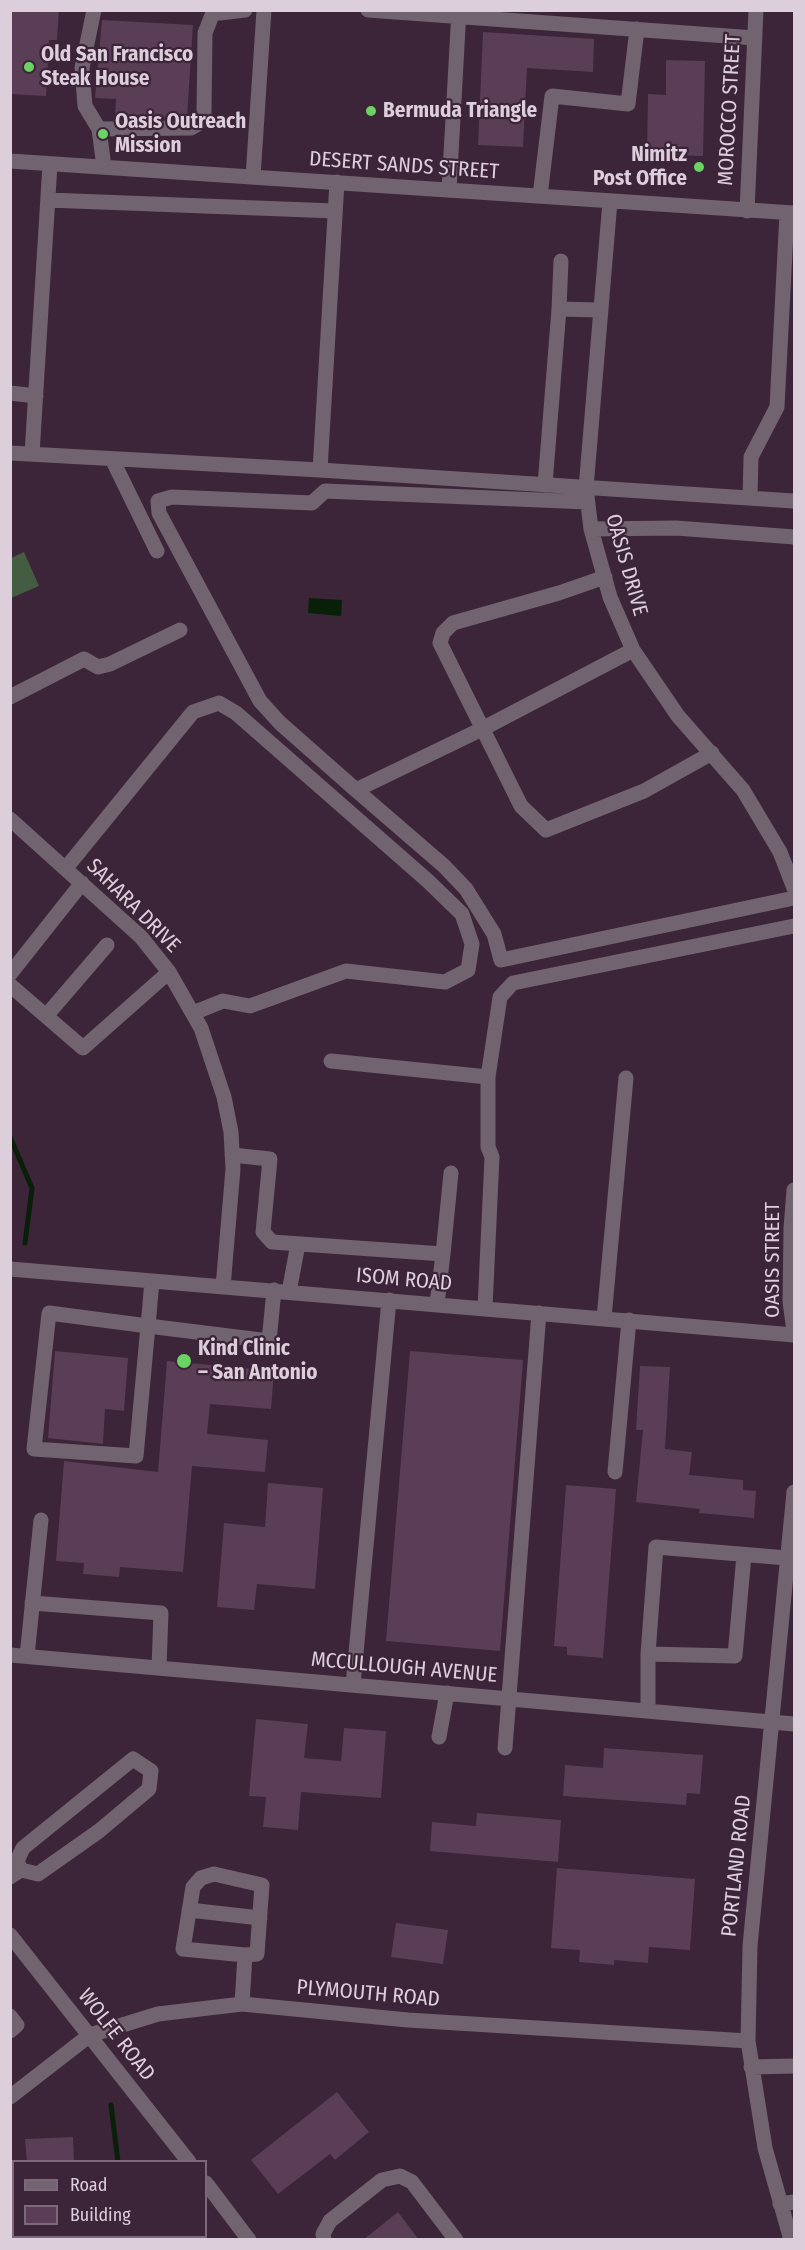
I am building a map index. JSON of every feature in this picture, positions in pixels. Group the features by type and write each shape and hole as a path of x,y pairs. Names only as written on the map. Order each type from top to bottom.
{"street":[{"path":"94,10 82,68 85,106 99,129 104,167"},
{"path":"99,129 191,128 198,124 204,113 205,33 215,10 220,13 245,10"},
{"path":"253,177 264,10"},
{"path":"368,10 459,14 755,38"},
{"name":"MOROCCO STREET","path":"747,211 756,10"},
{"path":"449,190 459,14"},
{"path":"540,196 552,96 628,104 637,29"},
{"name":"DESERT SANDS STREET","path":"10,161 791,213"},
{"path":"32,454 50,164"},
{"path":"320,470 337,182"},
{"path":"48,200 335,212"},
{"name":"OASIS DRIVE","path":"610,201 587,495 591,529 620,624 633,650 678,716 743,790 763,820 780,852 794,889"},
{"path":"750,498 751,457 777,407 791,213"},
{"path":"545,485 561,261"},
{"path":"559,309 600,310"},
{"path":"10,393 36,396"},
{"path":"10,453 545,485 587,495"},
{"path":"112,459 157,551"},
{"path":"794,889 501,960 494,934 466,889 444,866 280,723 260,701 159,513 158,501 172,497 312,503 325,491 750,498 795,501"},
{"path":"591,529 676,528 795,537"},
{"path":"604,577 559,593 453,623 443,633 440,643 521,806 546,830 644,791 712,753"},
{"path":"10,696 84,659 98,667 110,664 180,630"},
{"path":"356,790 482,729 633,650"},
{"path":"66,868 193,712 219,703 236,713 428,880 462,914 472,944 468,970 445,982 346,971 250,1006 223,1001 193,1013"},
{"name":"SAHARA DRIVE","path":"10,819 141,938 169,972 193,1013 215,1062 224,1097 232,1155 223,1287"},
{"path":"10,974 82,883"},
{"path":"485,1308 492,1157 489,1147 488,1077 500,997 513,983 795,926"},
{"path":"46,1016 107,945"},
{"path":"10,985 83,1048 169,972"},
{"path":"331,1061 488,1077"},
{"path":"604,1318 626,1078"},
{"path":"232,1155 270,1159 263,1232 272,1242 443,1254"},
{"path":"437,1304 451,1173"},
{"name":"OASIS STREET","path":"795,1190 790,1302 795,1333"},
{"path":"152,1281 148,1326 136,1456 34,1449 49,1313 148,1326 269,1341 282,1291 298,1244"},
{"name":"ISOM ROAD","path":"10,1269 795,1333"},
{"path":"353,1685 389,1300"},
{"path":"505,1748 539,1313"},
{"path":"615,1472 629,1320"},
{"name":"PORTLAND ROAD","path":"791,2240 787,2203 765,2148 748,2041 750,1947 794,1494"},
{"path":"27,1656 41,1520"},
{"path":"648,1711 648,1654 656,1547 787,1558"},
{"path":"648,1654 735,1656 744,1555"},
{"path":"32,1604 161,1613 159,1668"},
{"name":"MCCULLOUGH AVENUE","path":"10,1655 795,1724"},
{"path":"439,1737 447,1693"},
{"path":"133,1759 151,1771 149,1789 99,1831 38,1874 16,1873 17,1861 23,1848 133,1759"},
{"path":"214,1874 262,1885 260,1918 257,1954 245,1955 183,1949 193,1887 201,1878 214,1874"},
{"path":"189,1910 260,1918"},
{"name":"WOLFE ROAD","path":"10,1935 187,2160"},
{"path":"242,2004 245,1955"},
{"name":"PLYMOUTH ROAD","path":"10,2097 90,2035 158,2014 242,2004 408,2020 748,2041"},
{"path":"10,2016 17,2025 10,2031"},
{"path":"751,2067 795,2066"},
{"path":"324,2240 323,2234 330,2221 382,2181 400,2176 412,2182 456,2240"},
{"path":"207,2184 249,2240"}],"shaded area":[{"path":"24,552 39,586 11,598 11,558"},
{"path":"309,598 342,600 341,616 308,613"}],"building":[{"name":"Old San Francisco Steak House","path":"10,10 59,10 57,40 49,40 46,96 10,94"},
{"path":"102,20 193,25 187,118 115,116 116,99 95,98"},
{"path":"483,32 594,39 593,72 527,68 523,147 478,145"},
{"path":"666,60 705,61 703,156 647,154 648,94 666,95"},
{"path":"55,1351 128,1358 124,1411 105,1409 103,1444 48,1438"},
{"path":"410,1351 523,1360 500,1651 386,1641"},
{"path":"167,1361 274,1371 271,1409 210,1404 207,1434 268,1440 265,1472 192,1466 183,1572 120,1567 119,1577 83,1574 84,1563 56,1561 64,1461 158,1472"},
{"path":"640,1366 670,1367 665,1449 692,1452 689,1475 743,1480 743,1490 756,1491 754,1518 699,1513 700,1509 636,1502 643,1430 636,1430"},
{"path":"268,1483 323,1488 315,1589 257,1584 254,1610 217,1607 224,1523 265,1527"},
{"path":"566,1485 616,1489 603,1658 567,1655 567,1647 554,1646"},
{"path":"256,1719 308,1724 304,1758 341,1761 344,1728 386,1731 381,1798 301,1792 298,1830 263,1827 266,1797 249,1796"},
{"path":"604,1748 703,1755 700,1794 687,1793 686,1805 563,1796 565,1765 603,1768"},
{"path":"477,1813 561,1820 558,1862 430,1851 432,1822 476,1826"},
{"path":"557,1868 695,1879 690,1950 649,1947 648,1963 614,1960 614,1965 579,1962 580,1950 551,1948"},
{"path":"396,1923 448,1930 443,1964 391,1957"},
{"path":"337,2092 369,2132 335,2160 330,2154 278,2194 251,2160"},
{"path":"73,2137 74,2160 27,2160 25,2139"},
{"path":"398,2212 419,2240 363,2240"}],"waterway":[{"path":"10,1137 32,1188 25,1243"},
{"path":"111,2105 118,2160"}],"place":[{"name":"Old San Francisco Steak House","path":"29,67"},
{"name":"Bermuda Triangle","path":"371,111"},
{"name":"Oasis Outreach Mission","path":"103,134"},
{"name":"Nimitz Post Office","path":"699,167"},
{"name":"Kind Clinic – San Antonio","path":"184,1361"}]}
